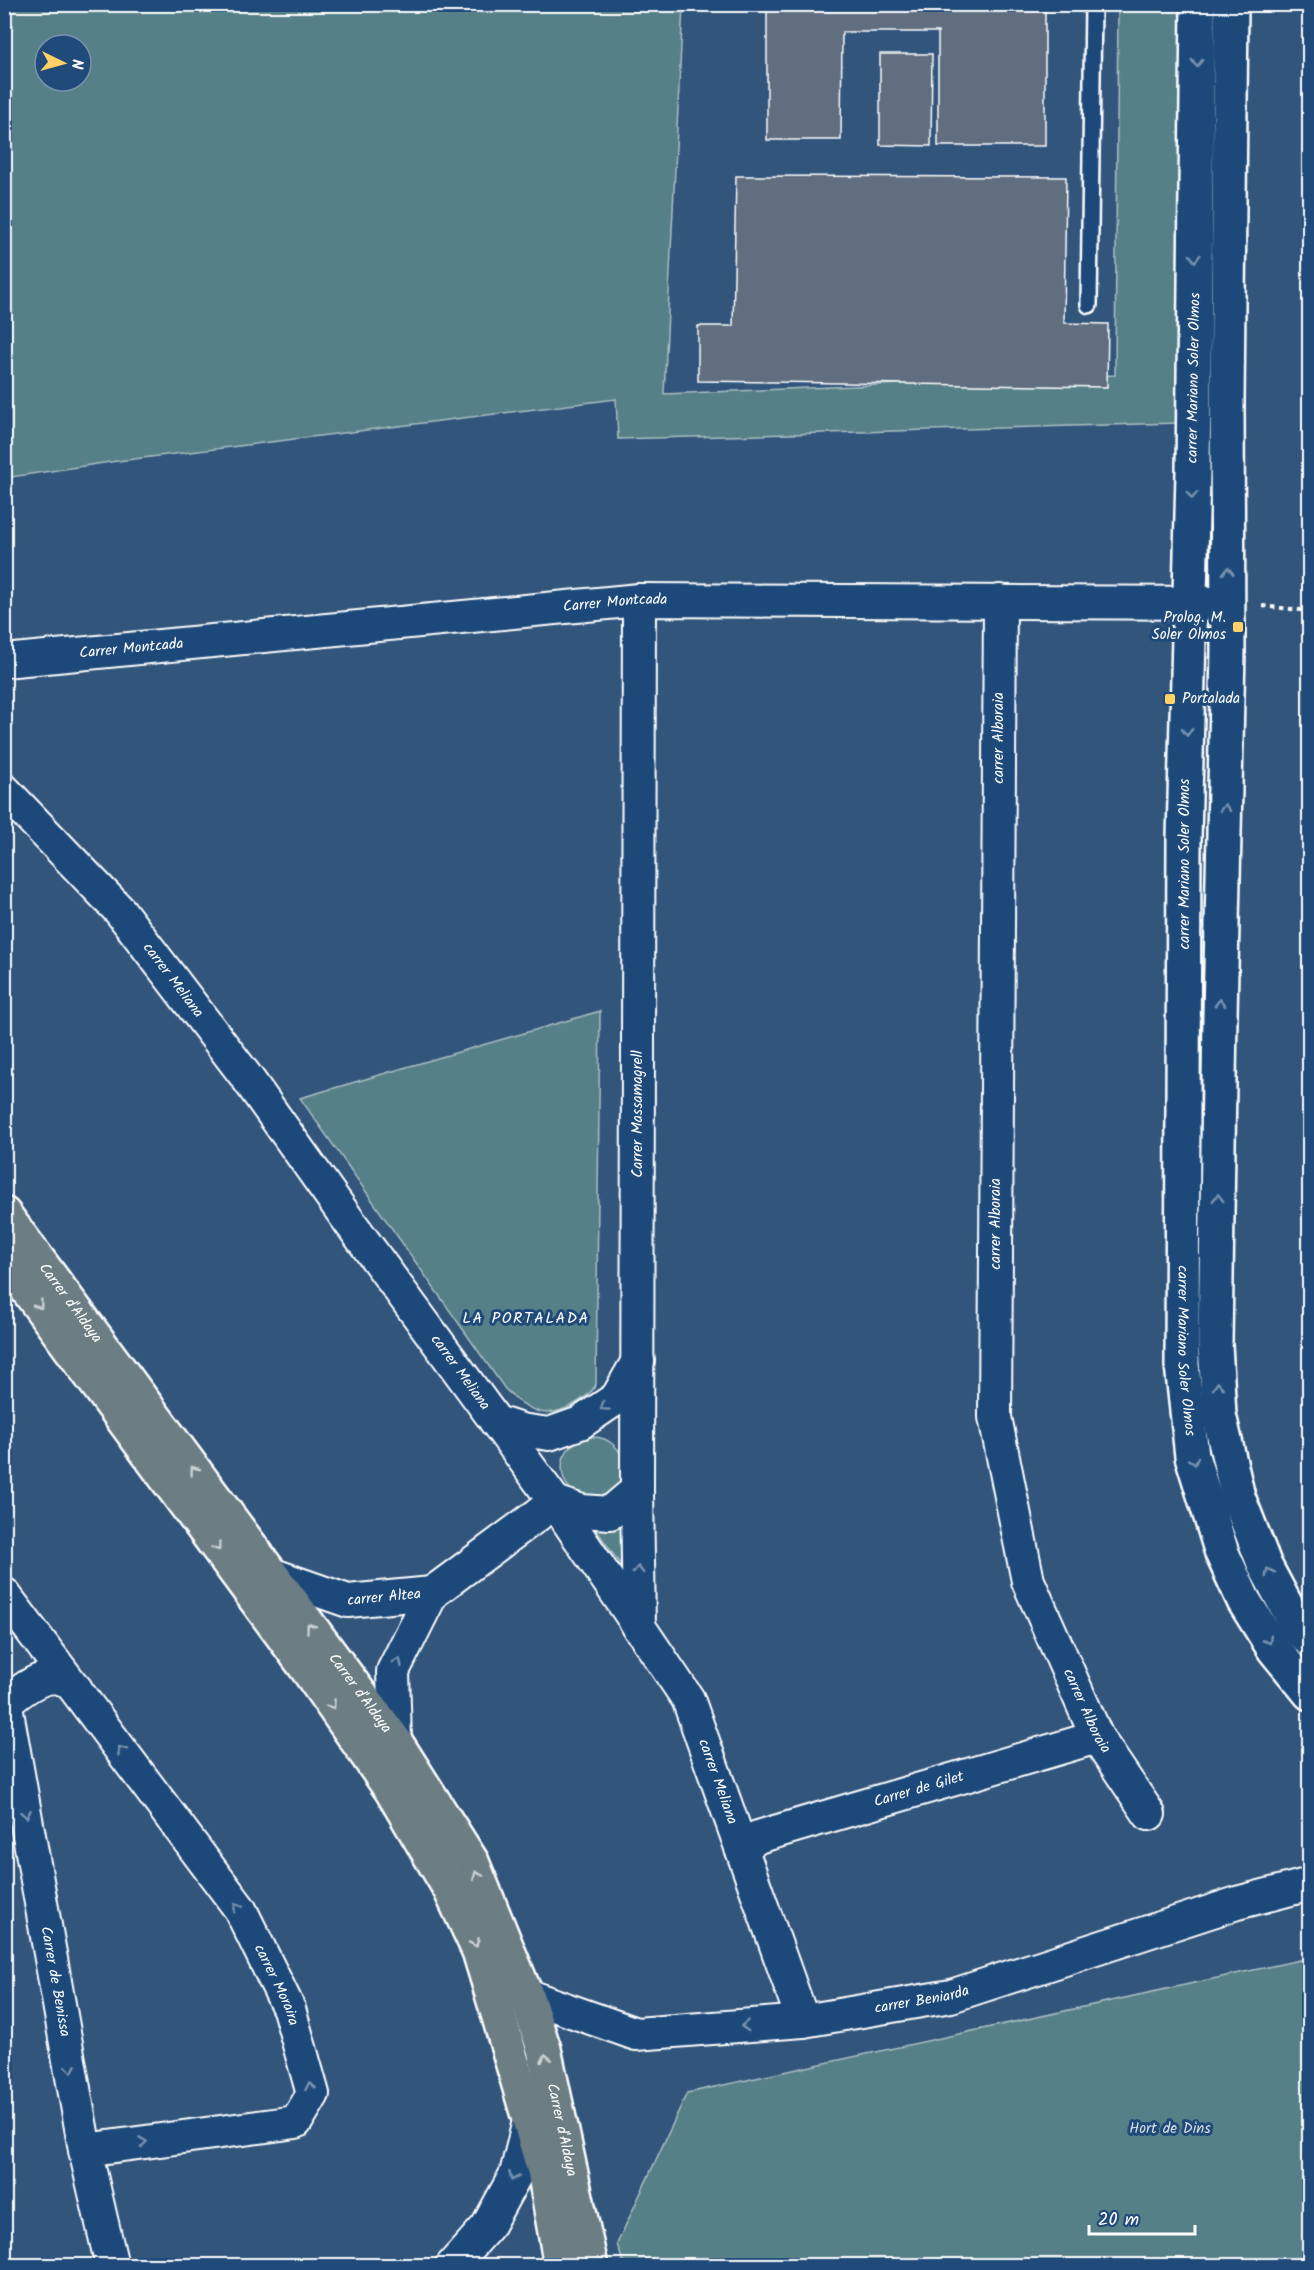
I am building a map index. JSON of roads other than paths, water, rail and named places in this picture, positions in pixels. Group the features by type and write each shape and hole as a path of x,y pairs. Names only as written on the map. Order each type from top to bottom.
{"main road":[{"name":"carrer Mariano Soler Olmos","path":"1198,4 1190,602 1184,839 1182,1365 1192,1456 1222,1553 1250,1610 1274,1648 1310,1693"},
{"name":"carrer Mariano Soler Olmos","path":"1231,4 1227,403 1228,603 1215,1344 1219,1415 1238,1497 1265,1566 1298,1628 1310,1640"},
{"name":"Carrer d'Aldaya","path":"4,1214 394,1741 472,1862 526,1995 544,2049 574,2254"},
{"name":"Carrer d'Aldaya","path":"4,1258 310,1673 392,1791 450,1889 479,1952 544,2170 574,2254"}],"street":[{"name":"Carrer Montcada","path":"4,662 639,600 1228,603"},
{"name":"Carrer Massamagrell","path":"639,600 637,1490 639,1628"},
{"name":"carrer Alboraia","path":"1000,601 995,1417 1028,1581 1097,1737 1149,1814"},
{"name":"carrer Meliana","path":"4,789 120,911 248,1079 345,1217 555,1502 688,1699 803,2021"},
{"path":"496,1422 521,1430 549,1434 580,1423 617,1398 638,1361"},
{"path":"555,1502 582,1511 610,1513 637,1490"},
{"name":"carrer Altea","path":"394,1741 393,1671 432,1593 555,1502"},
{"name":"carrer Altea","path":"271,1574 348,1601 432,1593"},
{"name":"carrer Moraira","path":"4,1593 240,1909 289,2009 313,2094 296,2122 85,2150"},
{"path":"5,1699 28,1685 44,1679 64,1679 76,1689"},
{"name":"Carrer de Benissa","path":"5,1699 85,2150 112,2265"},
{"name":"Carrer de Gilet","path":"741,1848 758,1837 1097,1737"},
{"name":"carrer Beniarda","path":"526,1995 636,2034 803,2021 951,1996 1237,1903 1310,1884"},
{"path":"452,2265 487,2227 516,2174 530,2121"}],"lane":[{"path":"1089,305 1093,4"}],"place":[{"name":"Prolog. M. Soler Olmos","path":"1238,627"},
{"name":"Portalada","path":"1170,699"}],"district":[{"name":"LA PORTALADA","path":"526,1318"}],"park label":[{"name":"Hort de Dins","path":"1170,2129"}]}
